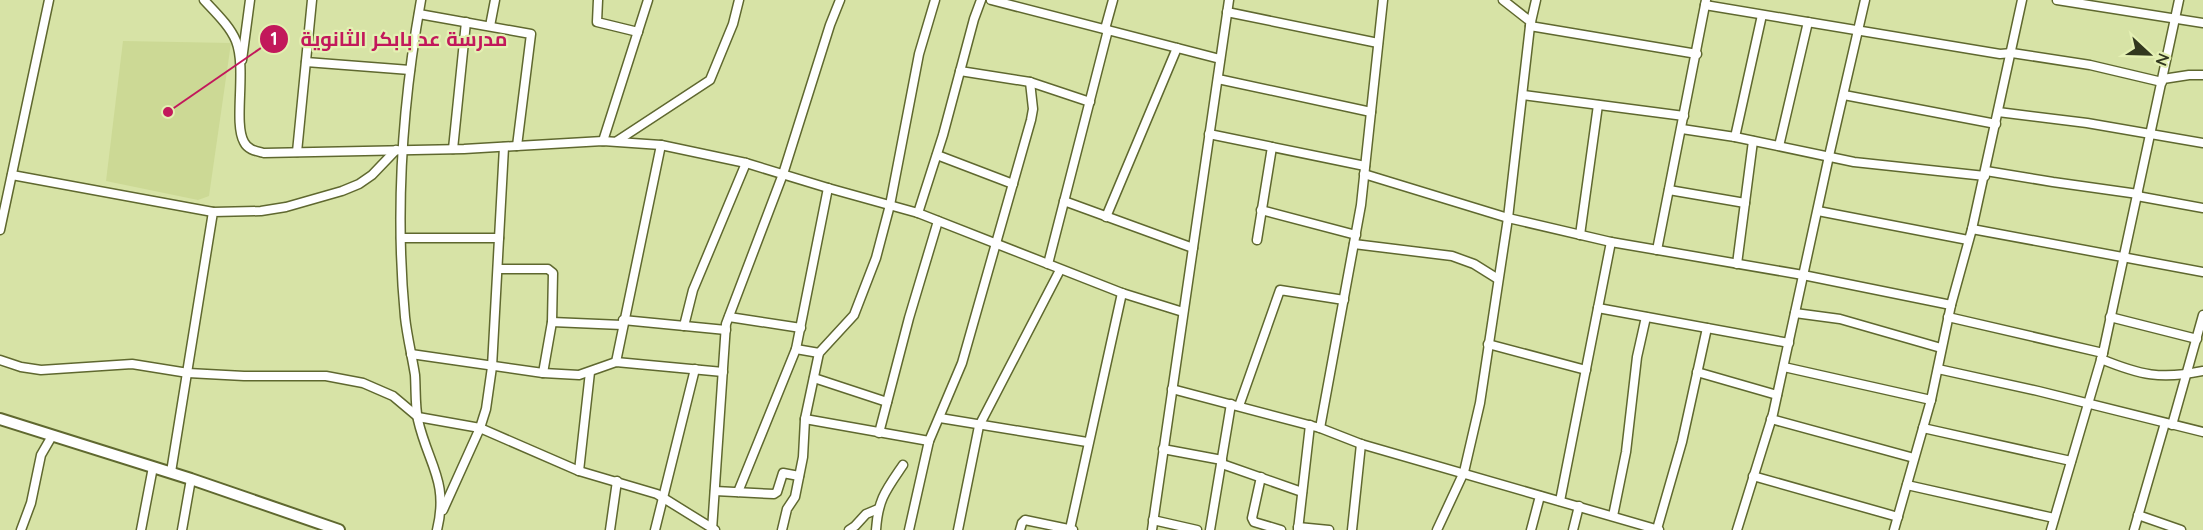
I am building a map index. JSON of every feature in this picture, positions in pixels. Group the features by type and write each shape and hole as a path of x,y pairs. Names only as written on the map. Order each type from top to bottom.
{"street":[{"path":"0,230 49,0"},
{"path":"204,0 236,41 241,67"},
{"path":"250,0 241,67 240,131 243,142 249,148 264,153 453,149 603,141 661,145 746,163 918,213 1060,270 1183,312"},
{"path":"297,152 312,0"},
{"path":"421,0 398,150 400,238 405,318 414,372 417,417 422,436 438,474 441,513 438,530"},
{"path":"490,26 495,0"},
{"path":"598,0 597,22 638,32"},
{"path":"603,141 648,0"},
{"path":"617,141 710,80 733,24 739,0"},
{"path":"0,360 21,367 41,370 132,364 188,372 244,376 326,376 363,383 393,396 417,417 480,428 579,471 648,490 713,529 726,330 729,317 783,174 840,0"},
{"path":"782,530 787,509 795,497 803,457 805,419 819,353 855,312 876,258 890,205 919,54 935,0"},
{"path":"918,213 981,0"},
{"path":"991,0 1220,59"},
{"path":"1048,264 1090,102 1113,0"},
{"path":"1152,530 1229,0"},
{"path":"1320,428 1355,240 1365,170 1383,0"},
{"path":"1503,0 1530,24 1697,54"},
{"path":"1437,530 1464,472 1480,403 1508,218 1530,24 1536,0"},
{"path":"1737,530 1771,419 1784,367 1865,0"},
{"path":"1894,530 1931,400 1948,317 1985,173 2022,0"},
{"path":"2057,0 2203,23"},
{"path":"2051,530 2102,356 2179,0"},
{"path":"1658,250 1706,2 1762,15 2000,54 2012,53 2163,81 2188,75 2203,75"},
{"path":"1227,12 1378,43"},
{"path":"419,14 531,34 517,146"},
{"path":"1735,137 1762,15"},
{"path":"453,149 466,22"},
{"path":"1779,146 1808,22"},
{"path":"1106,217 1178,48"},
{"path":"306,62 410,70"},
{"path":"960,71 1030,82 1090,102"},
{"path":"1218,79 1371,112"},
{"path":"909,530 929,441 962,363 1033,114 1030,82"},
{"path":"1523,95 1684,116"},
{"path":"1844,95 1996,124"},
{"path":"1580,235 1598,105"},
{"path":"1998,112 2087,123 2203,142"},
{"path":"1682,129 1735,137 1854,162 1985,173 2138,195 2203,208"},
{"path":"1209,134 1365,170 1508,218 1580,235 1803,275 1951,305"},
{"path":"1737,264 1753,141"},
{"path":"616,362 622,322 661,145"},
{"path":"441,513 480,428 486,409 492,367 504,147"},
{"path":"1257,240 1272,147"},
{"path":"12,175 213,212 261,211 286,207 359,184 398,150"},
{"path":"937,155 1013,184"},
{"path":"684,326 693,290 746,163"},
{"path":"738,492 796,349 828,188"},
{"path":"1670,190 1745,203"},
{"path":"1064,201 1192,248"},
{"path":"1261,210 1355,240 1452,256 1474,264 1498,279"},
{"path":"1818,211 1968,240"},
{"path":"171,472 213,212"},
{"path":"879,433 938,221"},
{"path":"1972,229 2203,272"},
{"path":"400,238 500,238"},
{"path":"1560,501 1611,242"},
{"path":"498,269 552,270 552,322 543,373"},
{"path":"958,530 978,426 1060,270"},
{"path":"1210,530 1235,405 1280,290 1344,300"},
{"path":"1020,530 1025,520 1054,528 1071,529 1122,293"},
{"path":"1598,308 1789,343"},
{"path":"1795,313 1840,319 1941,348"},
{"path":"2134,530 2168,424 2187,374 2203,315"},
{"path":"729,317 801,328"},
{"path":"1613,516 1626,452 1637,357 1646,317"},
{"path":"1948,317 2102,356 2143,375 2157,376 2203,371"},
{"path":"2110,317 2197,339"},
{"path":"552,322 622,322 726,330"},
{"path":"1172,389 1310,425 1361,444 1658,530 1682,442 1707,328"},
{"path":"1488,344 1586,370"},
{"path":"796,349 819,353"},
{"path":"411,354 543,373 579,375 616,362 723,372"},
{"path":"1784,367 1931,400"},
{"path":"655,530 695,369"},
{"path":"1938,369 2203,432"},
{"path":"579,471 590,372"},
{"path":"1697,372 1777,394"},
{"path":"814,378 887,402"},
{"path":"940,418 978,426 1088,442"},
{"path":"0,419 171,472 312,525 339,530"},
{"path":"805,419 929,441"},
{"path":"1771,419 1914,458"},
{"path":"1310,425 1298,528 1329,530"},
{"path":"1923,428 2071,461"},
{"path":"21,530 31,503 41,455 52,436"},
{"path":"1352,530 1361,444"},
{"path":"1163,449 1222,462 1302,492"},
{"path":"876,530 882,497 903,465"},
{"path":"141,530 153,467"},
{"path":"715,491 774,494 777,492 783,473 799,476"},
{"path":"1753,476 1898,517"},
{"path":"1261,477 1252,518 1254,522 1281,530"},
{"path":"182,530 191,479"},
{"path":"610,530 617,482"},
{"path":"1907,484 2054,518"},
{"path":"1531,530 1540,496"},
{"path":"1573,530 1579,506"},
{"path":"849,530 864,515 878,509"},
{"path":"2138,515 2181,530"},
{"path":"1153,520 1197,530"},
{"path":"1626,530 1628,520"}],"shaded area":[{"path":"123,41 231,43 209,196 198,200 106,181"}],"place":[{"name":"مدرسة عد بابكر الثانوية","path":"168,112"}]}
